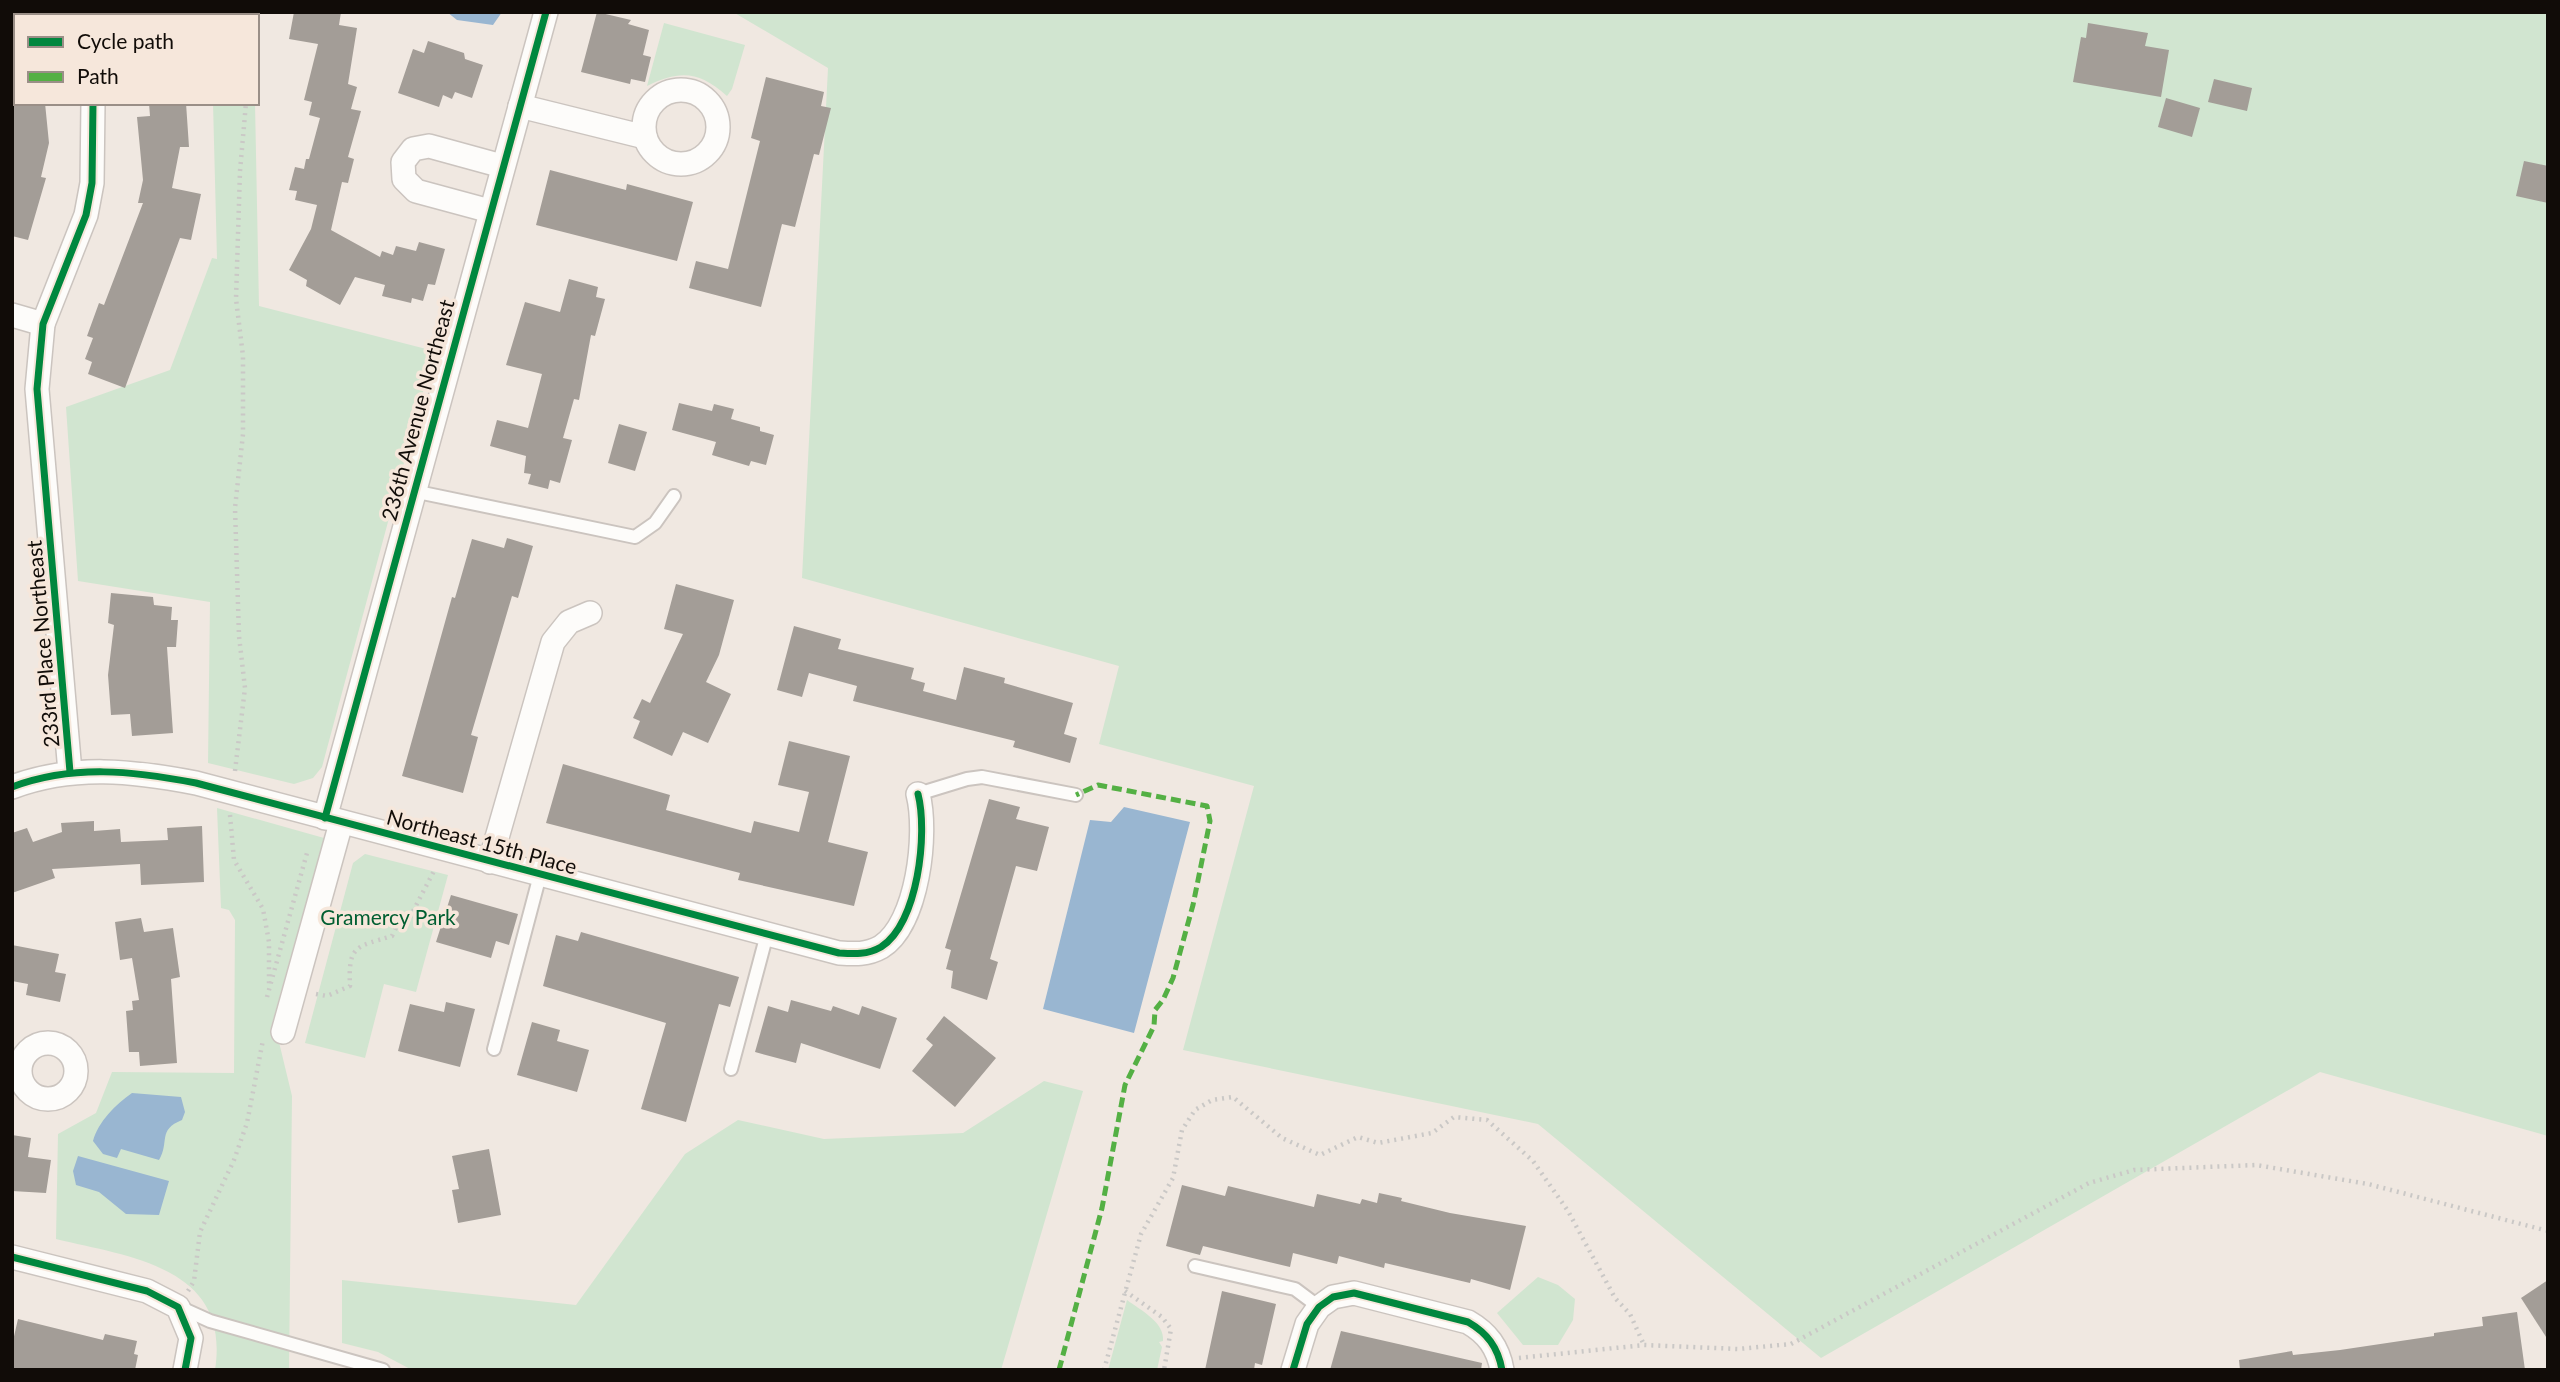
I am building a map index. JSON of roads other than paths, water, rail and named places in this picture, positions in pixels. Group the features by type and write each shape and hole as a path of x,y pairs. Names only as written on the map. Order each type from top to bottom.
{"street":[{"name":"236th Avenue Northeast","path":"273,1029 295,988 328,819 414,491 546,12"},
{"name":"233rd Place Northeast","path":"70,772 37,389 43,324 86,215 92,183 93,105"},
{"path":"520,106 645,137"},
{"path":"490,211 416,191 404,179 403,162 413,149 429,146 502,166"},
{"path":"12,315 43,324"},
{"path":"490,862 553,642 569,622 590,613"},
{"name":"Northeast 15th Place","path":"12,787 70,772 112,770 146,773 232,793 839,953 861,955 881,946 898,930 903,920 924,842 918,794"},
{"path":"12,1257 147,1291 178,1307 186,1318 191,1338 186,1370"},
{"path":"1293,1370 1307,1324 1319,1307 1333,1297 1354,1293 1468,1322 1484,1331 1509,1364"}],"lane":[{"path":"414,491 635,537 655,523 674,496"},
{"path":"918,794 982,777 1076,794"},
{"path":"494,1049 540,875"},
{"path":"731,1069 767,934"},
{"path":"1195,1266 1294,1289 1319,1307"},
{"path":"178,1307 210,1321 383,1370"}],"water":[{"path":"447,12 502,12 493,25 457,20"},
{"path":"1124,807 1190,822 1134,1033 1043,1009 1090,820 1111,822"},
{"path":"132,1093 181,1097 185,1112 182,1120 169,1128 159,1160 121,1149 117,1158 103,1154 93,1141 108,1114"},
{"path":"78,1156 169,1181 159,1215 126,1214 99,1192 76,1185 73,1171"}],"park label":[{"name":"Gramercy Park","path":"388,916"}]}
